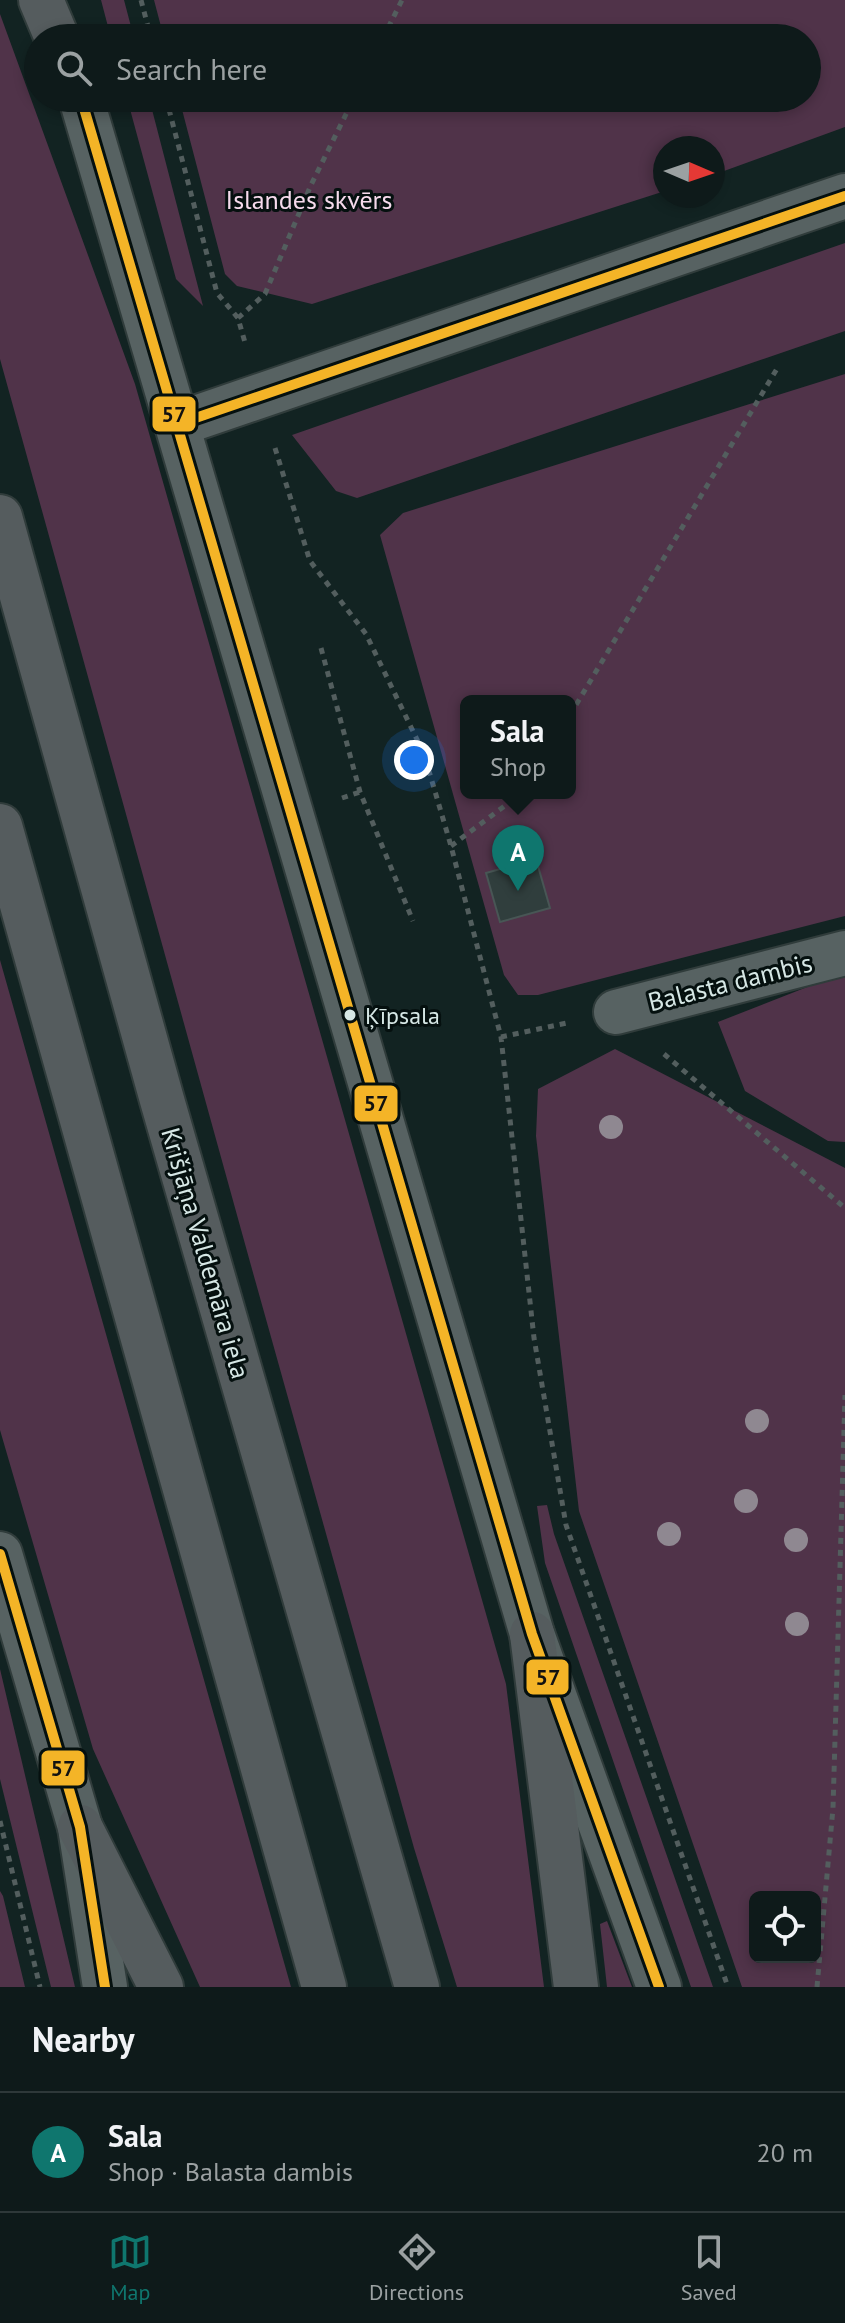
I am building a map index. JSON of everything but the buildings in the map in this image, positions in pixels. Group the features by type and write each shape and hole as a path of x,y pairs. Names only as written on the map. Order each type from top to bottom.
{"main road":[{"path":"41,0 51,24"},
{"name":"Krišjāņa Valdemāra iela","path":"0,517 157,1084 417,1987"},
{"path":"0,826 324,1987"},
{"path":"532,1634 576,1987"},
{"path":"80,1827 161,1987"}],"street":[{"path":"57,0 63,24"},
{"path":"85,112 532,1634 659,1987"},
{"path":"178,424 845,196"},
{"name":"Balasta dambis","path":"616,1012 845,953"},
{"path":"0,1554 80,1827 105,1987"}],"path":[{"path":"141,0 147,24"},
{"path":"390,24 402,0"},
{"path":"170,112 217,293 238,318 310,561 366,634 424,754 501,1037 534,1338 566,1525 728,1987"},
{"path":"238,318 265,294 311,185 347,112"},
{"path":"576,705 778,367"},
{"path":"321,648 360,792 413,921"},
{"path":"338,800 360,792"},
{"path":"451,846 514,799"},
{"path":"501,1037 616,1012 845,1208"},
{"path":"817,1987 833,1808 845,1395"},
{"path":"0,1821 40,1987"},
{"path":"0,1838 7,1844"}],"green space":[{"path":"101,0 124,0 130,24 107,24"},
{"name":"Islandes skvērs","path":"154,0 845,0 845,127 725,171 725,136 653,136 653,195 312,304 237,286 225,274 183,112 821,112 821,24 160,24"},
{"path":"0,14 24,80 24,112 36,112 135,384 506,1684 544,1987 457,1987 414,1848 0,359"},
{"path":"131,112 153,112 203,306 176,279"},
{"path":"845,243 845,331 357,498 336,491 292,435"},
{"path":"845,374 845,916 538,995 518,995 504,975 380,535 403,513"},
{"path":"0,960 291,1987 200,1987 93,1749 0,1430"},
{"path":"845,976 845,1142 828,1141 745,1091 718,1022 825,980"},
{"path":"615,1049 845,1168 845,1987 742,1987 579,1511 536,1136 538,1089"},
{"path":"547,1505 554,1534 713,1987 691,1987 545,1563 537,1506"},
{"path":"0,1669 75,1987 51,1987 0,1779"},
{"path":"0,1891 3,1896 25,1987 0,1987"},
{"path":"607,1921 632,1987 607,1987 600,1924"}],"transit line":[{"name":"57","path":"85,112 532,1634 659,1987"},
{"name":"57","path":"178,424 845,196"},
{"name":"57","path":"0,1554 80,1827 105,1987"}],"place":[{"name":"Sala","path":"518,891"},
{"name":"Ķīpsala","path":"350,1015"}]}
